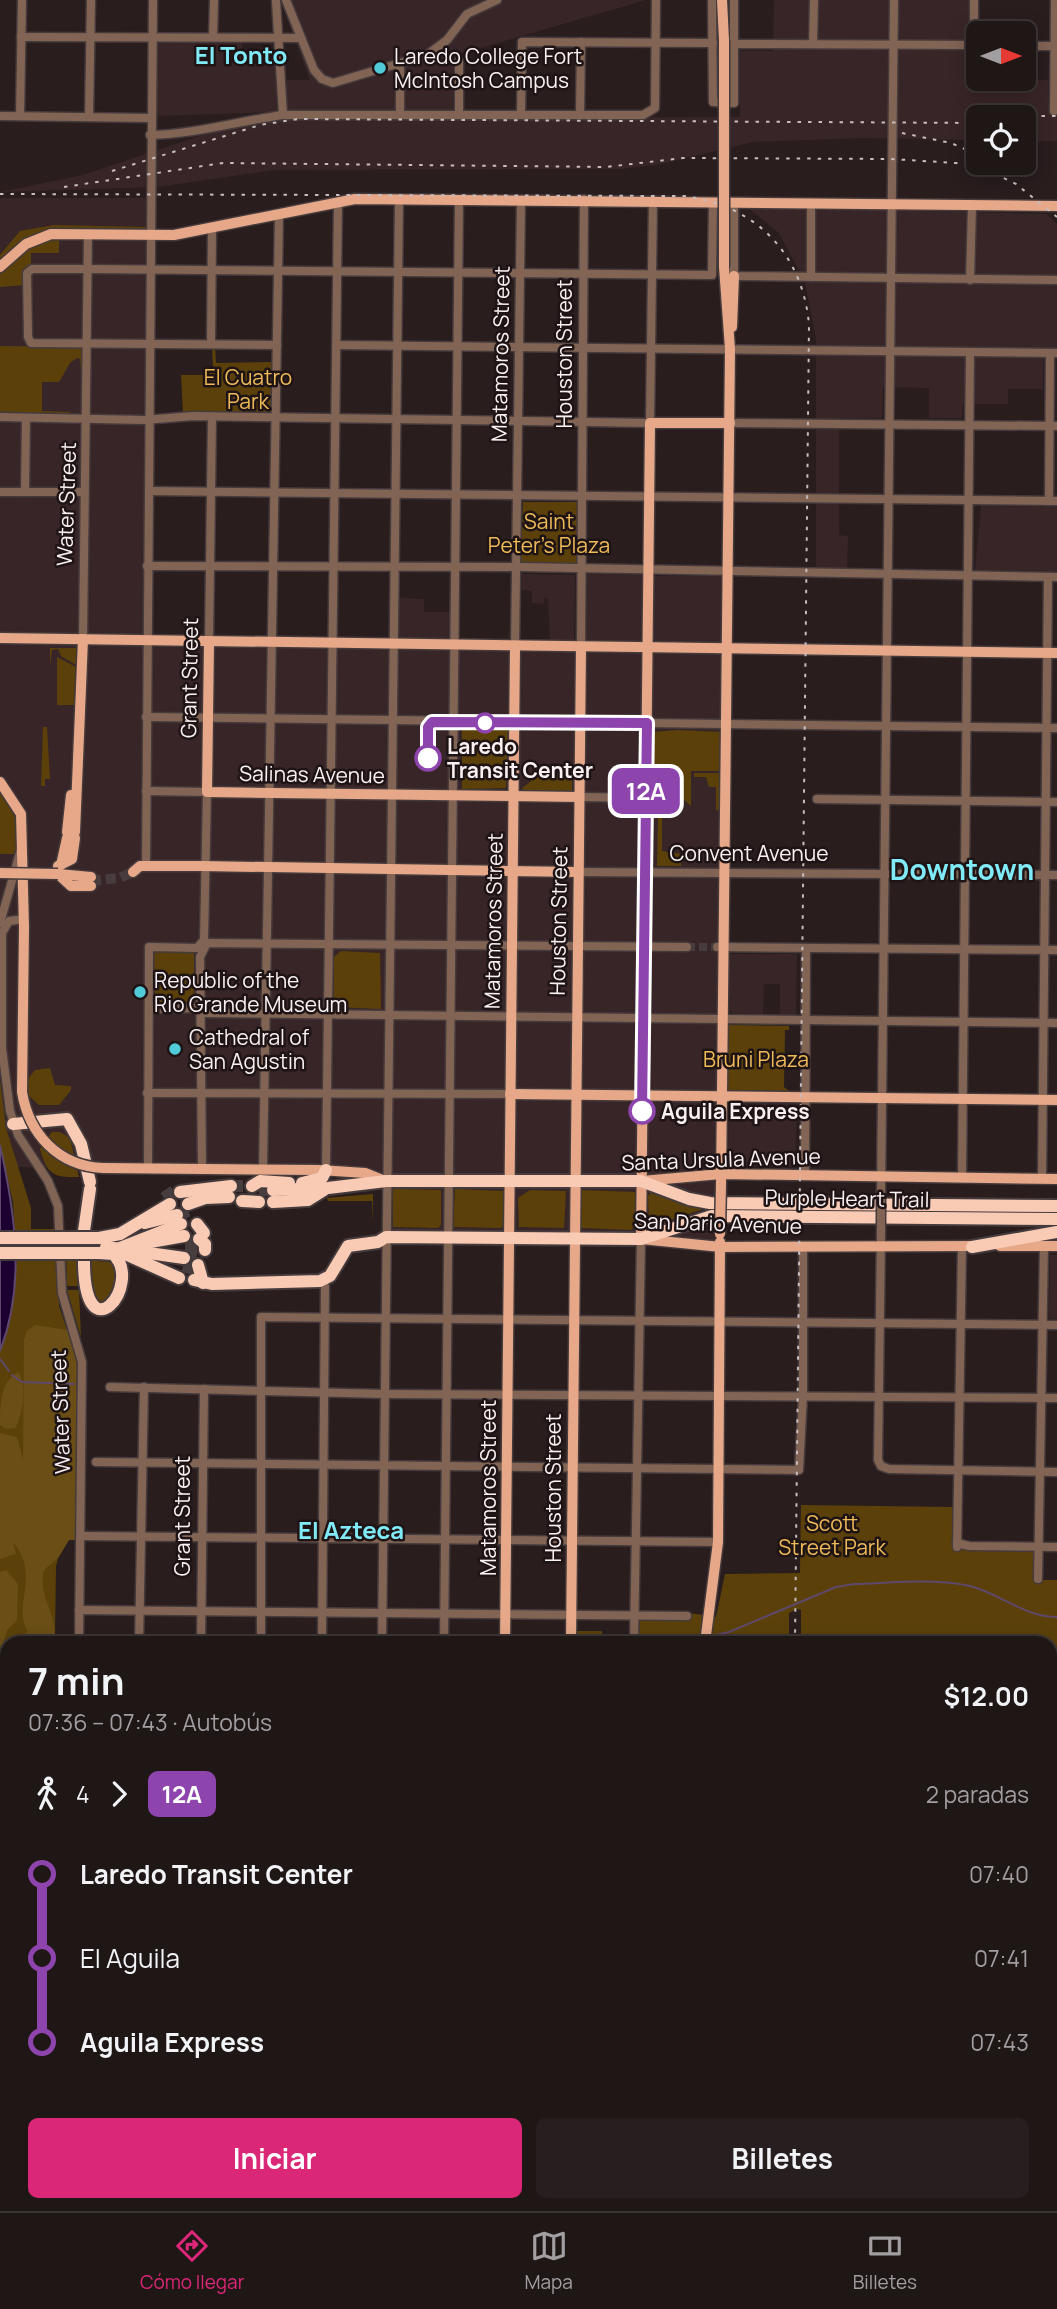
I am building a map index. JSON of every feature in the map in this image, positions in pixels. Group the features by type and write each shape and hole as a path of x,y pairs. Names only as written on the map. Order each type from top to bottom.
{"highway":[{"path":"12,1117 67,1119 80,1144 90,1186 84,1231"},
{"path":"302,1183 322,1178 326,1170"},
{"path":"197,1243 201,1190 245,1193 260,1181 302,1183 328,1188"},
{"name":"Santa Ursula Avenue","path":"328,1188 386,1181 641,1181"},
{"name":"Purple Heart Trail","path":"641,1181 688,1199 710,1203 1057,1206"},
{"path":"197,1243 201,1188 245,1193"},
{"path":"273,1194 328,1188"},
{"name":"Purple Heart Trail","path":"641,1239 712,1216 1057,1219"},
{"path":"0,1253 99,1246 141,1223 180,1239"},
{"path":"967,1247 1057,1232"},
{"path":"0,1238 117,1249 180,1239"},
{"path":"117,1249 180,1239"},
{"path":"117,1249 180,1239"},
{"name":"San Dario Avenue","path":"197,1243 320,1281 330,1276 348,1246 382,1239 641,1239"},
{"path":"0,1247 99,1246 113,1254 120,1263 119,1297 111,1305 94,1307 87,1299 84,1255"}],"main road":[{"path":"722,0 724,267 730,349"},
{"path":"0,267 26,244 39,237 89,234 174,235 338,202 399,199 584,199 734,204 1057,206"},
{"path":"706,1636 718,1542 723,1020 720,947 724,872 730,349 734,276"},
{"path":"641,1239 650,423 730,423"},
{"path":"0,638 1052,653"},
{"name":"Water Street","path":"59,868 72,859 71,835 79,775 83,639"},
{"name":"Grant Street","path":"207,792 209,642"},
{"name":"Matamoros Street","path":"505,1636 516,647"},
{"name":"Houston Street","path":"571,1636 581,647"},
{"name":"Santa Ursula Avenue","path":"0,782 18,807 23,847 20,859 24,923 22,1092 28,1118 55,1152 82,1165 116,1168 326,1170 365,1173 386,1181"},
{"name":"Salinas Avenue","path":"207,792 579,797"},
{"name":"Convent Avenue","path":"140,868 206,866 578,872"},
{"path":"0,871 59,868 71,881 91,879"},
{"path":"510,1094 1057,1100"},
{"name":"Santa Ursula Avenue","path":"641,1181 656,1178 721,1179 805,1175 1057,1179"},
{"name":"San Dario Avenue","path":"641,1239 720,1247 1057,1246"}],"street":[{"path":"20,117 22,0"},
{"path":"89,117 91,0"},
{"path":"140,868 146,791 153,0"},
{"path":"213,37 214,0"},
{"path":"286,0 314,70 328,82 338,83 400,65 436,50 452,35 467,14 497,0"},
{"path":"150,135 205,131 235,122 283,115 643,116 652,112 656,97 656,0"},
{"path":"712,0 724,42 734,103 713,102 724,42 734,0"},
{"path":"813,44 814,0"},
{"path":"894,0 878,1460 881,1466 889,1469 1057,1472"},
{"path":"974,0 975,21"},
{"path":"1054,111 1055,0"},
{"path":"276,1 283,115"},
{"path":"21,37 301,38"},
{"path":"521,114 522,42 966,45"},
{"path":"580,115 581,42"},
{"path":"1036,46 1056,47"},
{"path":"459,61 459,115"},
{"path":"400,65 400,109"},
{"path":"0,116 150,118"},
{"path":"382,1636 386,1319 382,1239 386,1181 399,199"},
{"name":"Houston Street","path":"581,647 584,199"},
{"path":"444,1636 459,200"},
{"name":"Matamoros Street","path":"516,647 521,200"},
{"path":"0,418 149,420 212,416 650,423 653,200"},
{"path":"326,1170 338,202"},
{"path":"277,345 29,342 28,270 712,275 713,203"},
{"path":"734,204 734,276 1057,281"},
{"path":"811,204 811,277"},
{"path":"970,280 972,206"},
{"path":"263,1169 279,215"},
{"path":"211,344 212,229"},
{"path":"713,229 734,229"},
{"name":"Water Street","path":"83,639 83,492 88,419 89,234"},
{"path":"149,491 582,498 1053,501 1054,353 337,345"},
{"path":"962,1177 970,353"},
{"name":"Grant Street","path":"209,642 212,416"},
{"path":"25,492 26,418"},
{"path":"730,423 1053,426"},
{"path":"0,492 83,492"},
{"path":"147,566 517,568 1053,577 1052,653 1046,728 1042,1179"},
{"path":"146,718 1057,728"},
{"name":"Salinas Avenue","path":"146,791 207,792"},
{"name":"Grant Street","path":"202,1168 200,957 206,866 207,792"},
{"name":"Salinas Avenue","path":"579,797 646,798"},
{"path":"817,799 1057,803"},
{"path":"0,923 20,859"},
{"name":"Convent Avenue","path":"578,872 1057,875"},
{"name":"Water Street","path":"12,1117 2,1048 2,933 9,921 24,923"},
{"path":"148,1168 149,947 266,943 687,947"},
{"path":"720,947 1057,950"},
{"path":"805,1175 806,948"},
{"path":"149,1009 450,1017 1057,1023"},
{"name":"Water Street","path":"0,1063 12,1117 26,1150 54,1192 61,1219 62,1293 82,1362 79,1636"},
{"path":"147,1093 510,1094"},
{"path":"634,1636 641,1239"},
{"path":"96,1462 261,1466 799,1470 803,1396 803,1246"},
{"path":"1038,1579 1044,1246"},
{"path":"967,1247 960,1324 957,1545 1057,1547"},
{"path":"322,1636 325,1286"},
{"path":"261,1636 261,1317 1057,1325"},
{"path":"110,1387 638,1397 645,1394 1057,1398"},
{"path":"139,1636 144,1387"},
{"name":"Grant Street","path":"201,1636 204,1389"},
{"path":"82,1536 261,1540 718,1542"},
{"path":"79,1610 687,1616"}],"shaded area":[{"name":"Laredo College Fort McIntosh Campus","path":"280,0 646,0 453,56 453,113 287,112 287,80 310,80"},
{"path":"774,0 969,0 969,21 966,21 966,91 1036,91 1036,80 1048,80 1048,109 1057,109 1057,141 1036,141 1036,105 966,105 966,140 861,138 753,142 661,164 622,169 275,170 158,187 0,192 83,175 235,124 271,118 740,117 740,51 773,51"},
{"path":"242,42 243,64 275,65 277,112 155,116 158,43"},
{"path":"0,198 150,198 147,639 727,649 720,1247 386,1237 386,1181 365,1173 5,1167 0,1145"},
{"path":"747,207 1046,214 1057,224 1057,350 1043,360 1043,389 1008,389 1008,404 963,404 962,418 929,418 929,388 883,387 882,418 839,418 839,535 848,536 847,569 816,568 816,339 805,282 779,233"},
{"path":"981,506 1057,507 1057,571 975,570"},
{"path":"522,574 575,575 574,641 550,641 548,598 544,598 544,604 532,603 532,591 522,590"},
{"path":"587,574 643,575 642,642 586,642"},
{"path":"653,576 722,576 722,644 652,643"},
{"path":"398,598 424,599 424,612 450,612 449,640 399,640"},
{"path":"729,954 797,954 796,1016 780,1016 780,984 764,984 763,1014 730,1011"},
{"path":"729,1103 797,1104 795,1167 730,1165"},
{"path":"0,1145 10,1196 15,1274 8,1326 0,1351"},
{"path":"1050,1255 1057,1255 1057,1319 1049,1318"},
{"path":"35,1325 68,1330 78,1362 77,1540 69,1540 58,1558 44,1570 43,1580 54,1626 54,1636 25,1636 28,1632 23,1611 25,1567 13,1542 16,1554 0,1559 0,1433 17,1437 23,1459 24,1340 27,1331"},
{"path":"18,1372 23,1391 22,1408 15,1428 6,1429 0,1425 2,1395 12,1376"},
{"path":"6,1570 18,1584 17,1620 5,1636 0,1636 0,1572"}],"green space":[{"path":"54,225 146,227 146,231 49,231 20,244 0,262 0,255 20,231"},
{"path":"59,240 59,253 31,253 31,267 25,272 25,285 0,287 0,273 20,255 38,245"},
{"path":"0,346 84,347 85,375 81,374 80,359 77,358 70,363 59,382 42,382 42,411 70,412 70,415 0,415"},
{"name":"El Cuatro Park","path":"212,346 215,346 216,363 275,362 272,414 183,413 181,375 207,375 213,368"},
{"name":"Saint Peter's Plaza","path":"523,502 577,502 577,565 521,563"},
{"path":"50,648 76,648 76,665 61,656 58,649 52,650 50,665"},
{"path":"57,657 76,667 74,705 57,705"},
{"path":"43,727 47,727 50,779 45,779 45,786 41,786"},
{"path":"462,728 508,729 506,788 462,789"},
{"path":"654,732 720,732 719,771 691,771 691,806 682,798 682,791 666,791 665,777 653,777"},
{"path":"569,763 572,763 572,791 524,791 522,788 530,782 531,772 569,773"},
{"path":"694,773 719,773 719,810 716,810 716,787 709,787 706,777 694,777"},
{"path":"0,787 17,819 20,836 15,854 0,854"},
{"path":"658,815 662,815 662,851 681,854 681,866 657,866"},
{"path":"157,951 194,953 194,1002 155,1002 154,954"},
{"path":"341,951 380,953 381,1009 334,1007 334,957"},
{"name":"Bruni Plaza","path":"728,1025 789,1026 789,1030 785,1030 784,1087 789,1091 727,1090"},
{"path":"50,1068 55,1085 71,1086 71,1090 59,1105 39,1105 28,1095 26,1081 35,1070"},
{"path":"0,1080 6,1128 31,1208 31,1229 57,1229 59,1306 78,1362 77,1540 69,1540 58,1558 54,1636 0,1636 0,1351 17,1261 13,1202 0,1145"},
{"path":"52,1132 60,1132 70,1138 79,1177 57,1175 45,1164 40,1149"},
{"path":"393,1189 441,1190 441,1225 438,1228 393,1227"},
{"path":"455,1189 504,1191 504,1225 501,1228 453,1227"},
{"path":"530,1190 566,1191 564,1228 519,1227 518,1198"},
{"path":"581,1190 635,1192 635,1226 631,1230 581,1228"},
{"path":"652,1191 703,1209 653,1226 649,1221 648,1196"},
{"path":"373,1194 373,1224 372,1201 328,1201 327,1198"},
{"path":"66,1255 80,1255 79,1286 67,1286"},
{"path":"90,1255 97,1261 110,1262 116,1266 116,1295 100,1305 88,1292"},
{"path":"67,1290 79,1290 81,1337"},
{"name":"Scott Street Park","path":"801,1505 953,1507 952,1549 1035,1550 1036,1580 1057,1580 1057,1636 801,1636 801,1610 797,1609 789,1613 789,1636 638,1636 640,1619 688,1618 689,1613 716,1617 725,1574 800,1573"},
{"path":"577,1631 602,1631 602,1636 577,1636"}],"waterway":[{"path":"0,1359 9,1371"},
{"path":"12,1375 22,1382 74,1384"},
{"path":"711,1636 729,1632 836,1587 854,1584 941,1582 970,1586 1034,1613 1057,1617"}],"tunnel":[{"path":"91,881 119,878 133,872"},
{"path":"687,947 717,947"},
{"path":"231,1186 246,1186"},
{"path":"164,1198 177,1189"},
{"path":"259,1190 273,1190"},
{"path":"177,1215 191,1210"},
{"path":"185,1245 200,1244"},
{"path":"185,1253 200,1255"},
{"path":"183,1266 198,1270"}],"railway":[{"path":"1036,116 1057,116"},
{"path":"112,171 260,125 298,119 966,123"},
{"path":"902,133 951,143 966,150"},
{"path":"64,187 223,163 606,167 683,158 891,159 956,163 985,169 1016,184 1057,217"},
{"path":"0,194 683,196 732,209 752,221 785,255 797,276 805,299 809,325 795,1636"}],"bus line":[{"name":"12A","path":"428,758 428,727 432,722 647,723 642,1111"}],"place":[{"name":"Laredo College Fort McIntosh Campus","path":"380,68"},
{"name":"Laredo Transit Center","path":"428,758"},
{"name":"Republic of the Rio Grande Museum","path":"140,992"},
{"name":"Cathedral of San Agustin","path":"175,1049"},
{"name":"Aguila Express","path":"642,1111"}],"district":[{"name":"El Tonto","path":"241,54"},
{"name":"Downtown","path":"962,869"},
{"name":"El Azteca","path":"351,1529"}]}
